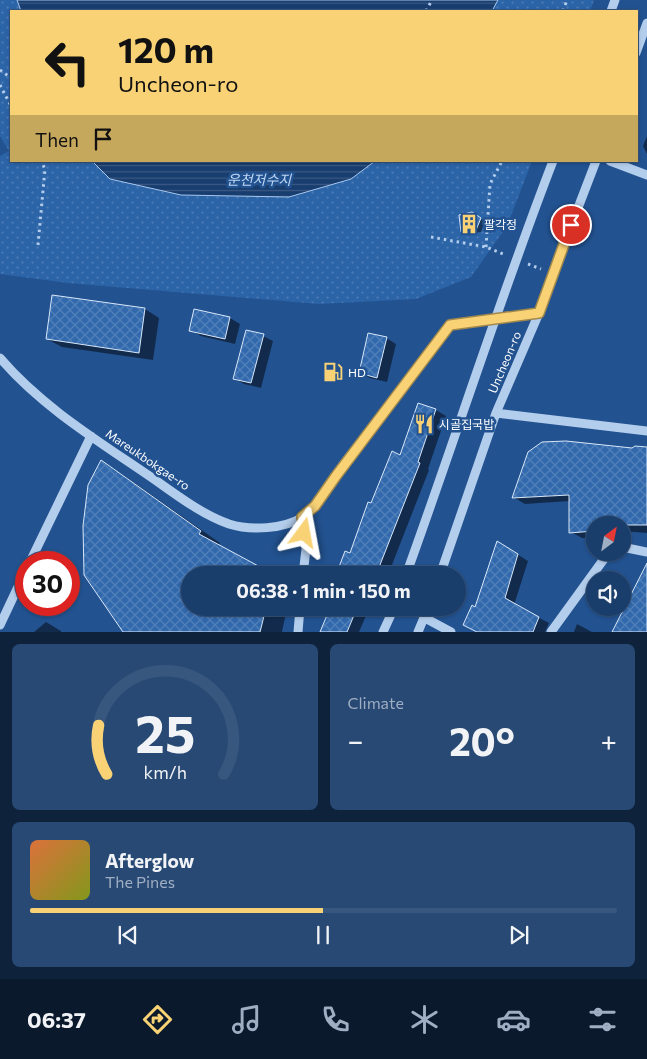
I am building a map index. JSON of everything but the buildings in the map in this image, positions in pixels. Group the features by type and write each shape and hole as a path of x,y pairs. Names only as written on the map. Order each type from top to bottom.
{"street":[{"path":"638,48 647,23"},
{"name":"Uncheon-ro","path":"409,566 441,480 516,259 553,162"},
{"name":"Uncheon-ro","path":"443,566 496,413 539,313 552,273 596,162"},
{"path":"613,162 647,175"},
{"name":"Mareukbokgae-ro","path":"0,358 13,374 34,392 91,436 206,514 231,524 265,528 276,527 302,517 315,506 450,325 539,313"},
{"path":"496,413 647,431"},
{"path":"35,551 91,436"},
{"path":"302,517 306,549 304,566"},
{"path":"631,549 647,552"},
{"path":"551,632 602,561"},
{"path":"0,625 15,593"},
{"path":"298,632 299,616"},
{"path":"383,632 390,616"},
{"path":"418,632 425,618 450,632"}],"path":[{"path":"0,85 10,104"},
{"path":"38,245 45,170 41,162"},
{"path":"486,247 490,184 501,162"},
{"path":"431,237 486,247 552,273"}],"shaded area":[{"path":"0,0 594,0 590,10 10,10 10,162 532,162 507,226 471,277 416,299 319,304 68,283 0,274 0,156 9,151 0,136"}],"water":[{"path":"17,0 498,0 493,10 21,10"},
{"name":"운천저수지","path":"93,162 374,162 351,179 289,197 181,195 110,179"}],"place":[{"name":"팔각정","path":"469,224"},
{"name":"HD","path":"333,372"},
{"name":"시골집국밥","path":"424,424"}],"route":[{"path":"304,533 302,517 315,506 328,486 450,325 539,313 571,225"}]}
